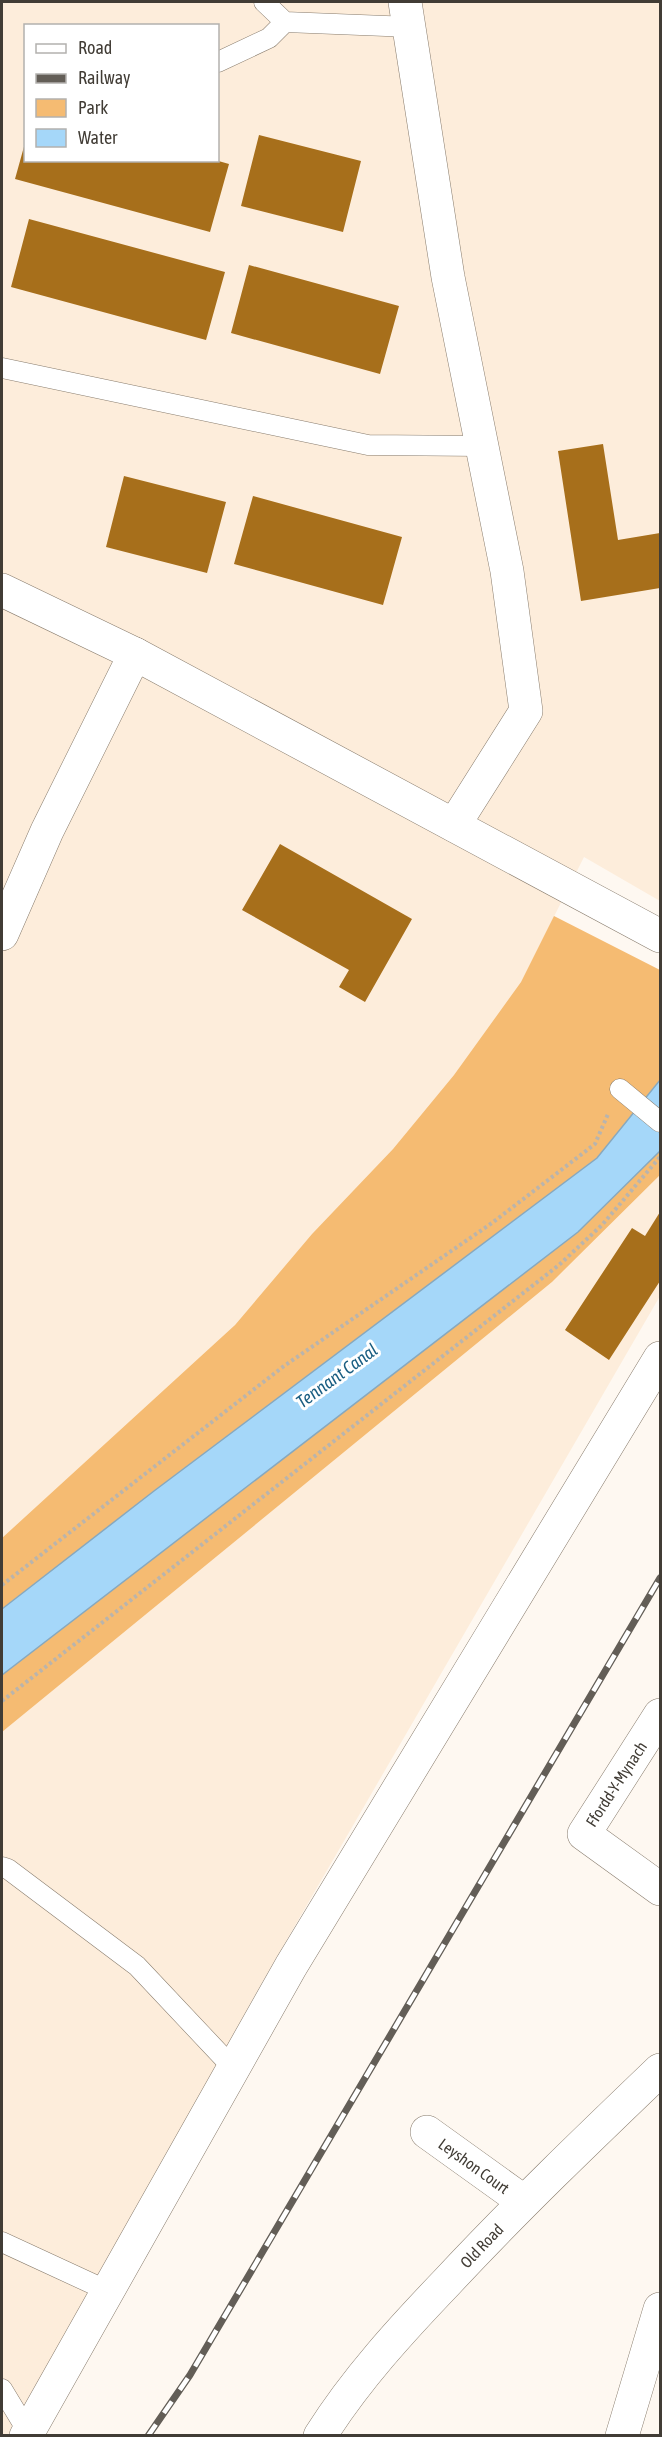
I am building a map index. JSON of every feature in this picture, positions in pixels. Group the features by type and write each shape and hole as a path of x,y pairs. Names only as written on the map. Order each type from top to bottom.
{"street":[{"path":"408,14 448,276 507,571 526,711 454,825"},
{"path":"2,590 135,654 660,936"},
{"path":"2,934 46,831 135,654"},
{"path":"27,2434 291,1966 660,1358"},
{"name":"Ffordd-Y-Mynach","path":"660,1715 584,1834 660,1889"},
{"name":"Old Road","path":"320,2436 355,2384 523,2201 660,2070"},
{"name":"Leyshon Court","path":"428,2132 523,2201"},
{"path":"622,2436 660,2309"}],"lane":[{"path":"264,2 285,22"},
{"path":"219,62 269,38 285,22 408,14"},
{"path":"2,368 368,445 481,446"},
{"path":"620,1089 660,1122"},
{"path":"2,1867 8,1869 137,1966 234,2069"},
{"path":"2,2242 108,2291"},
{"path":"2,2390 27,2434"}],"path":[{"path":"2,1585 284,1366 492,1223 595,1144 620,1089"},
{"path":"2,1701 559,1265 602,1226 660,1157"}],"shaded area":[{"path":"2,2 660,2 660,901 584,857 521,982 454,1075 393,1149 312,1234 235,1325 2,1538"},
{"path":"660,1175 660,1296 264,1979 12,2434 2,2436 2,1732 552,1282"}],"green space":[{"path":"554,916 660,970 660,1080 597,1158 154,1491 2,1609 2,1538 235,1325 312,1234 393,1149 454,1075 521,982"},
{"path":"660,1151 660,1175 552,1282 2,1732 2,1675 578,1232"}],"water":[{"name":"Tennant Canal","path":"660,1080 660,1151 578,1232 2,1675 2,1609 154,1491 597,1158"}],"building":[{"path":"259,135 361,161 343,232 241,206"},
{"path":"24,147 24,162 219,161 229,164 210,232 15,179"},
{"path":"29,219 225,272 206,340 11,287"},
{"path":"249,265 399,306 380,374 231,333"},
{"path":"603,444 618,540 660,533 660,588 581,601 558,451"},
{"path":"124,476 226,502 207,573 106,547"},
{"path":"253,496 402,537 383,605 234,564"},
{"path":"280,844 412,919 365,1002 339,987 349,970 242,910"},
{"path":"660,1212 660,1281 609,1360 565,1330 632,1228 645,1236"}],"railway":[{"path":"148,2436 190,2375 660,1578"}]}
